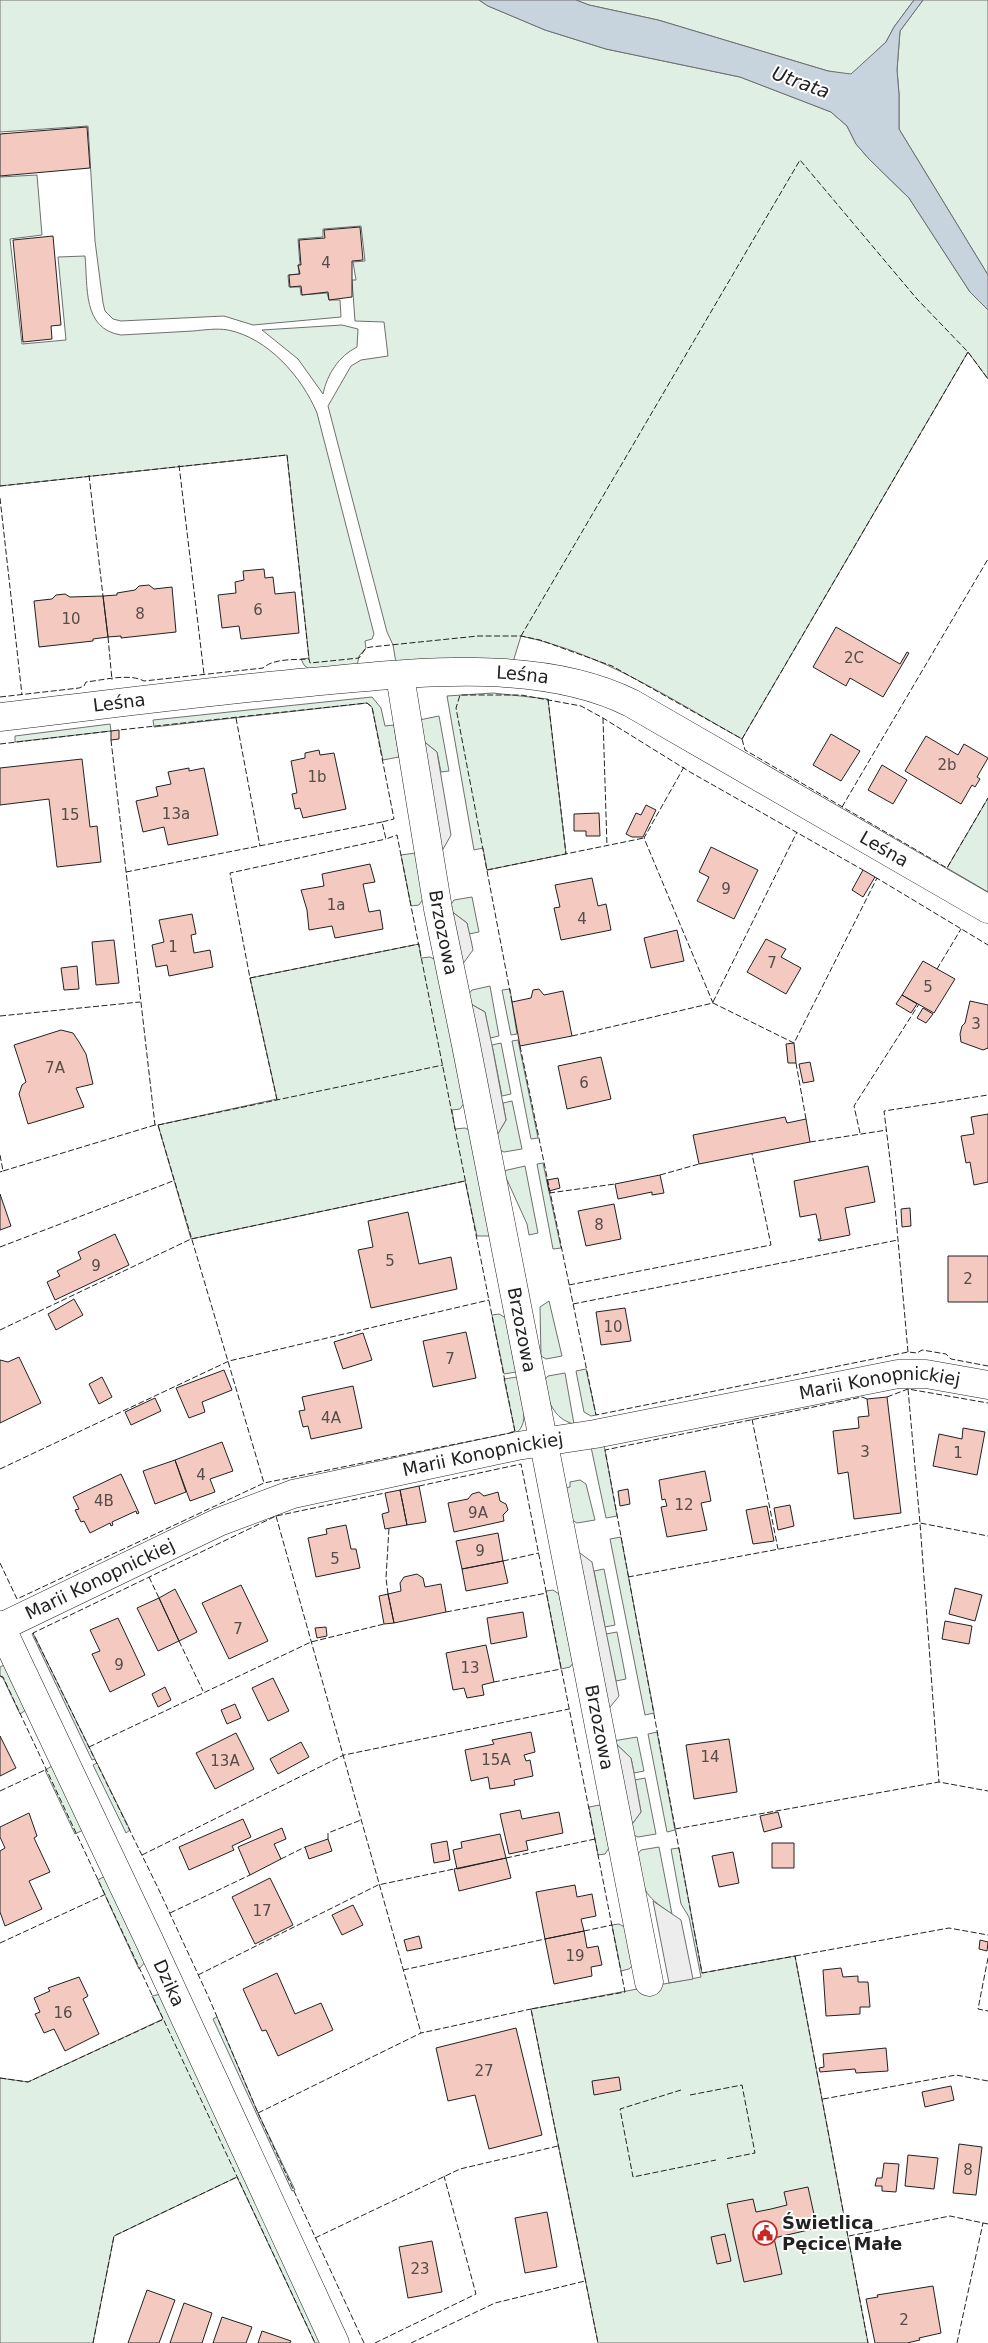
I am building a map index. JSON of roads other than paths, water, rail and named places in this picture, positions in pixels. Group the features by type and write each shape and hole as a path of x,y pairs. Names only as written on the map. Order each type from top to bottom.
{"street":[{"name":"Leśna","path":"0,716 221,691 400,676 490,673 526,674 564,680 605,692 644,710 988,909"},
{"name":"Brzozowa","path":"400,676 438,909 649,1982"},
{"name":"Marii Konopnickiej","path":"0,1626 219,1522 268,1502 302,1492 516,1446 543,1443 908,1373 926,1374 988,1385"},
{"name":"Dzika","path":"0,1626 335,2343"}],"water":[{"name":"Utrata","path":"479,0 576,0 589,5 658,20 828,71 851,74 886,42 894,27 914,0 923,0 900,31 897,70 899,129 988,275 988,310 970,292 909,198 869,159 856,144 847,126 831,112 740,77 606,49 545,30 488,6"}],"place":[{"name":"Świetlica Pęcice Małe","path":"765,2233"}]}
